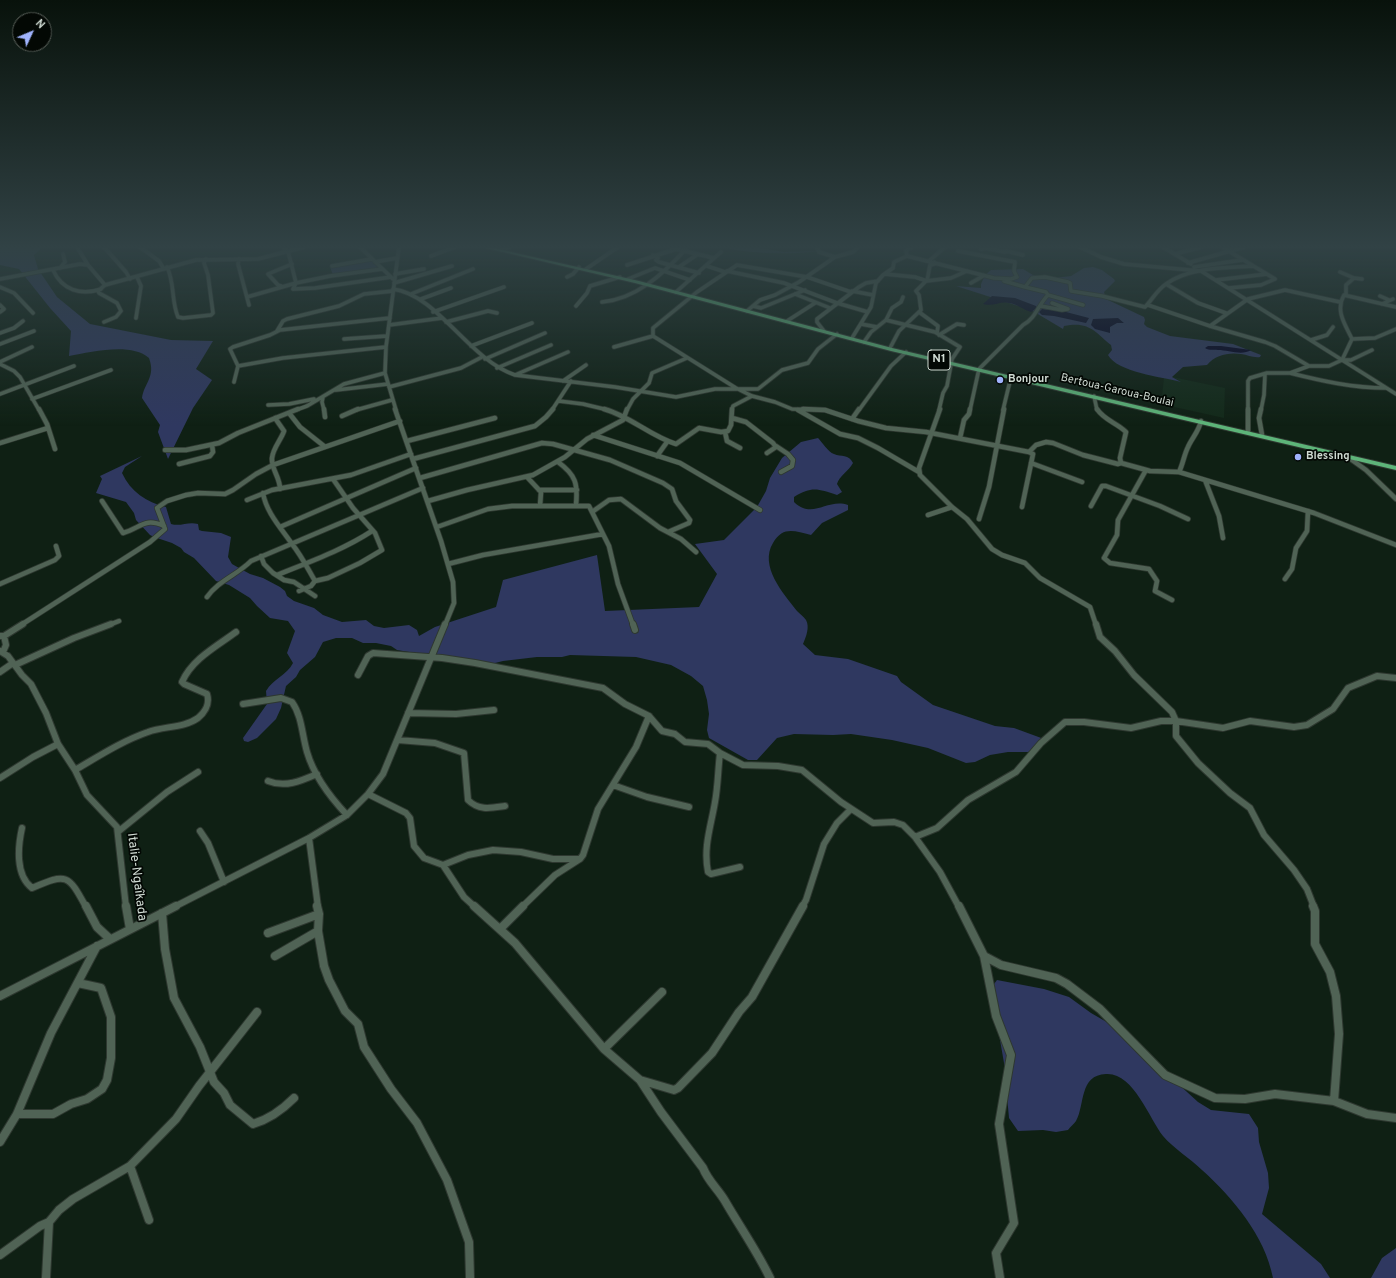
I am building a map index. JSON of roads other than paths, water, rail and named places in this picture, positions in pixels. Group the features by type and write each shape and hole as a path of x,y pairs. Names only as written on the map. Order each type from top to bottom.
{"highway":[{"name":"Bertoua-Garoua-Boulai","path":"731,307 864,342 1344,454 1396,468"}],"street":[{"path":"28,307 33,313"},
{"path":"104,322 116,317 121,311 119,307"},
{"path":"136,318 138,307"},
{"path":"174,307 178,317 183,318 211,315 213,313 212,307"},
{"path":"277,331 283,321 287,319 336,307"},
{"path":"0,996 309,838 347,815 368,794 383,774 454,603 453,582 448,564 428,501 392,400 385,373 386,347 391,307"},
{"path":"428,307 484,358 497,368 515,375 681,397 715,389 758,389 778,372 787,367 808,363 821,346 837,334"},
{"path":"433,312 448,307"},
{"path":"653,336 653,328 679,307"},
{"path":"747,311 752,307"},
{"path":"787,321 809,307"},
{"path":"826,307 830,308"},
{"path":"850,307 868,312"},
{"path":"852,338 871,307"},
{"path":"864,342 877,327 886,320 894,307"},
{"path":"890,348 894,337 904,324 919,312 922,307"},
{"path":"960,438 964,420 969,414 979,369 1023,325 1029,322 1041,307"},
{"path":"1044,307 1062,310 1068,309 1064,307"},
{"path":"1153,307 1270,344 1309,366"},
{"path":"1208,307 1226,313"},
{"path":"1210,326 1236,307"},
{"path":"1257,307 1396,394"},
{"path":"1339,307 1352,339 1342,360"},
{"path":"824,331 818,325 817,319 830,308"},
{"path":"446,322 488,312 497,313"},
{"path":"919,312 938,326 938,334"},
{"path":"234,382 238,366 230,348 270,335 277,331 390,318"},
{"path":"389,325 442,318"},
{"path":"886,320 938,334 957,344 960,348 952,359 947,386 943,393 941,406 919,472"},
{"path":"0,333 14,328 23,321"},
{"path":"471,346 532,323"},
{"path":"861,324 877,327"},
{"path":"938,334 958,324 964,325"},
{"path":"1311,340 1324,336 1332,331 1333,327"},
{"path":"1352,339 1375,338 1396,329"},
{"path":"0,344 34,331"},
{"path":"334,390 388,385 461,368 545,332"},
{"path":"344,339 387,336"},
{"path":"614,347 653,336 736,388 752,396 798,410 840,434 858,438 878,448 919,472 952,508 967,519 982,538 997,552 1025,563 1040,578 1088,605 1093,613 1100,637 1120,657 1134,675 1172,712 1176,721 1176,736 1198,763 1230,793 1250,808 1264,835 1294,870 1306,889 1315,911 1315,944 1330,972 1336,996 1339,1034 1334,1101"},
{"path":"497,368 551,345"},
{"path":"0,363 32,347"},
{"path":"238,366 283,358 386,347"},
{"path":"1290,373 1309,366 1329,366 1342,360 1351,360 1372,350"},
{"path":"515,375 568,352"},
{"path":"852,419 855,413 866,402 893,363 906,352"},
{"path":"428,501 467,490 527,477 558,462 575,449 581,442 625,418 628,406 640,391 649,383 652,373 687,358"},
{"path":"0,363 14,371 20,378 38,408 48,428 55,448"},
{"path":"563,381 586,365"},
{"path":"0,394 74,366"},
{"path":"32,399 111,370"},
{"path":"164,450 186,450 212,445 289,413 355,380 385,373"},
{"path":"1248,432 1248,381 1250,378 1265,374 1290,373 1331,383 1341,383 1366,388 1386,388"},
{"path":"1262,435 1259,418 1264,395 1265,374"},
{"path":"979,519 989,487 1011,377"},
{"path":"247,500 280,488 358,473 392,458 412,457 535,426 544,420 559,401 571,382"},
{"path":"1391,391 1396,388"},
{"path":"268,405 289,404 324,396"},
{"path":"324,396 321,404 325,411 325,417"},
{"path":"559,401 583,404 618,413 668,442 678,444 699,428 725,432 730,428 733,406 752,396"},
{"path":"1094,396 1094,405 1103,417 1126,432 1120,458 1121,463"},
{"path":"342,416 359,409 392,400"},
{"path":"798,410 824,410 886,428 932,433 1030,452 1033,454 1022,507"},
{"path":"289,413 300,427 324,446"},
{"path":"275,418 284,431 272,457 273,465 280,478 280,488"},
{"path":"407,442 495,418"},
{"path":"732,418 746,422 788,454 793,460 792,466 780,472"},
{"path":"1,651 6,645 2,636 125,559 164,531 164,526 157,508 159,506 186,496 203,493 220,495 225,494 241,486 255,474 273,465 324,446 400,421"},
{"path":"1179,472 1185,459 1187,449 1200,427 1201,421"},
{"path":"0,443 48,428"},
{"path":"725,432 727,440 740,448"},
{"path":"592,435 680,463 760,510"},
{"path":"657,456 668,442"},
{"path":"1030,452 1036,445 1046,442 1053,443 1083,456 1118,464 1121,463 1158,472 1179,472 1308,511 1396,545"},
{"path":"420,478 542,443 575,449 626,466 659,481 672,489 676,500 690,520 689,523 668,532"},
{"path":"179,464 210,456 213,452 212,445"},
{"path":"767,453 776,446"},
{"path":"1344,454 1366,470 1396,499"},
{"path":"558,462 572,474 576,480 576,505"},
{"path":"1031,463 1082,482"},
{"path":"280,527 416,468"},
{"path":"1146,470 1118,520 1118,535 1104,558 1110,563 1150,569 1157,581 1155,592 1172,600"},
{"path":"527,477 542,494 540,506"},
{"path":"299,591 310,586 315,581 328,578 381,552 382,547 378,543 375,534 358,515 333,479"},
{"path":"1205,480 1219,516 1223,538"},
{"path":"1091,506 1102,486 1106,486 1188,519"},
{"path":"207,597 218,584 251,561 423,488"},
{"path":"539,490 577,490"},
{"path":"263,493 265,504 284,534 292,543 315,581"},
{"path":"592,512 610,500 618,498 644,518 681,539 696,552"},
{"path":"102,501 123,533 146,522 164,526"},
{"path":"436,527 488,509 512,506 589,506 609,546 618,584 635,630"},
{"path":"928,515 952,508"},
{"path":"1285,579 1292,569 1296,548 1307,531 1308,511"},
{"path":"277,575 363,537 372,531"},
{"path":"448,564 483,555 603,534"},
{"path":"0,584 55,560 59,556 56,546"},
{"path":"261,556 264,564 273,573 284,580 290,581 304,588 315,596"},
{"path":"0,672 14,664 74,638 119,621"},
{"path":"75,770 111,748 134,737 162,727 184,724 192,721 206,711 209,704 207,694 184,684 182,679 191,666 236,632"},
{"name":"Italie-Ngaîkada","path":"1,651 31,684 39,698 58,744 75,770 87,795 114,822 119,831 123,888 130,929"},
{"path":"358,674 368,656 373,653 475,663 520,674 547,677 603,688 625,704 649,716 662,731 673,732 680,735 685,742 708,744 720,753 743,765 778,766 802,770 851,809 873,823 894,822 903,825 915,837 940,872 978,941 984,956 996,1016 1011,1056 999,1124 1014,1223 996,1253 1000,1278"},
{"path":"915,837 937,828 968,800 1016,772 1041,743 1064,722 1084,722 1131,728 1161,721 1176,721 1223,728 1250,721 1294,727 1307,725 1333,709 1348,688 1377,676 1396,678"},
{"path":"243,704 272,699 290,700 298,713 308,756 317,774 336,804 347,815"},
{"path":"408,713 456,714 494,710"},
{"path":"500,929 555,875 580,859 598,809 636,748 649,716"},
{"path":"398,740 435,743 464,753 468,800 472,805 479,809 505,806"},
{"path":"0,778 33,757 58,744"},
{"path":"720,753 715,802 705,843 707,868 708,872 711,874 740,867"},
{"path":"119,831 182,781 198,772"},
{"path":"268,782 275,785 284,785 317,774"},
{"path":"613,785 647,797 689,807"},
{"path":"368,794 406,813 410,818 414,846 424,858 443,865 464,897 515,943 604,1049 640,1080 674,1090 678,1088 712,1053 739,1012 752,997 806,900 824,844 838,823 851,809"},
{"path":"22,828 19,840 19,862 28,885 32,888 56,878 66,879 76,889 97,927 110,939"},
{"path":"200,832 208,843 224,882"},
{"path":"309,838 314,873 315,894 319,914 318,931 324,966 332,986 345,1011 358,1024 364,1047 391,1089 417,1123 447,1180 469,1242 470,1278"},
{"path":"443,865 468,855 493,850 521,852 553,859 580,859"},
{"path":"162,913 165,949 174,998 200,1047 211,1071 214,1082 224,1093 230,1105 253,1124 272,1118 279,1114 294,1098"},
{"path":"268,933 319,914"},
{"path":"275,956 318,931"},
{"path":"0,1142 17,1114 51,1033 97,946"},
{"path":"984,956 1001,965 1056,978 1067,984 1100,1009 1165,1075 1215,1098 1245,1099 1275,1094 1334,1101 1367,1114 1396,1118"},
{"path":"17,1114 53,1114 102,1089 108,1080 111,1058 111,1017 106,998 101,988 78,982"},
{"path":"604,1049 662,992"},
{"path":"0,1255 40,1226 49,1222 59,1210 73,1199 130,1166 176,1120 211,1071 257,1012"},
{"path":"640,1080 661,1112 703,1168 707,1178 724,1200 732,1215 758,1254 770,1278"},
{"path":"130,1166 149,1220"},
{"path":"46,1278 49,1222"}],"place":[{"name":"Bonjour","path":"1000,380"},
{"name":"Blessing","path":"1298,457"}]}
